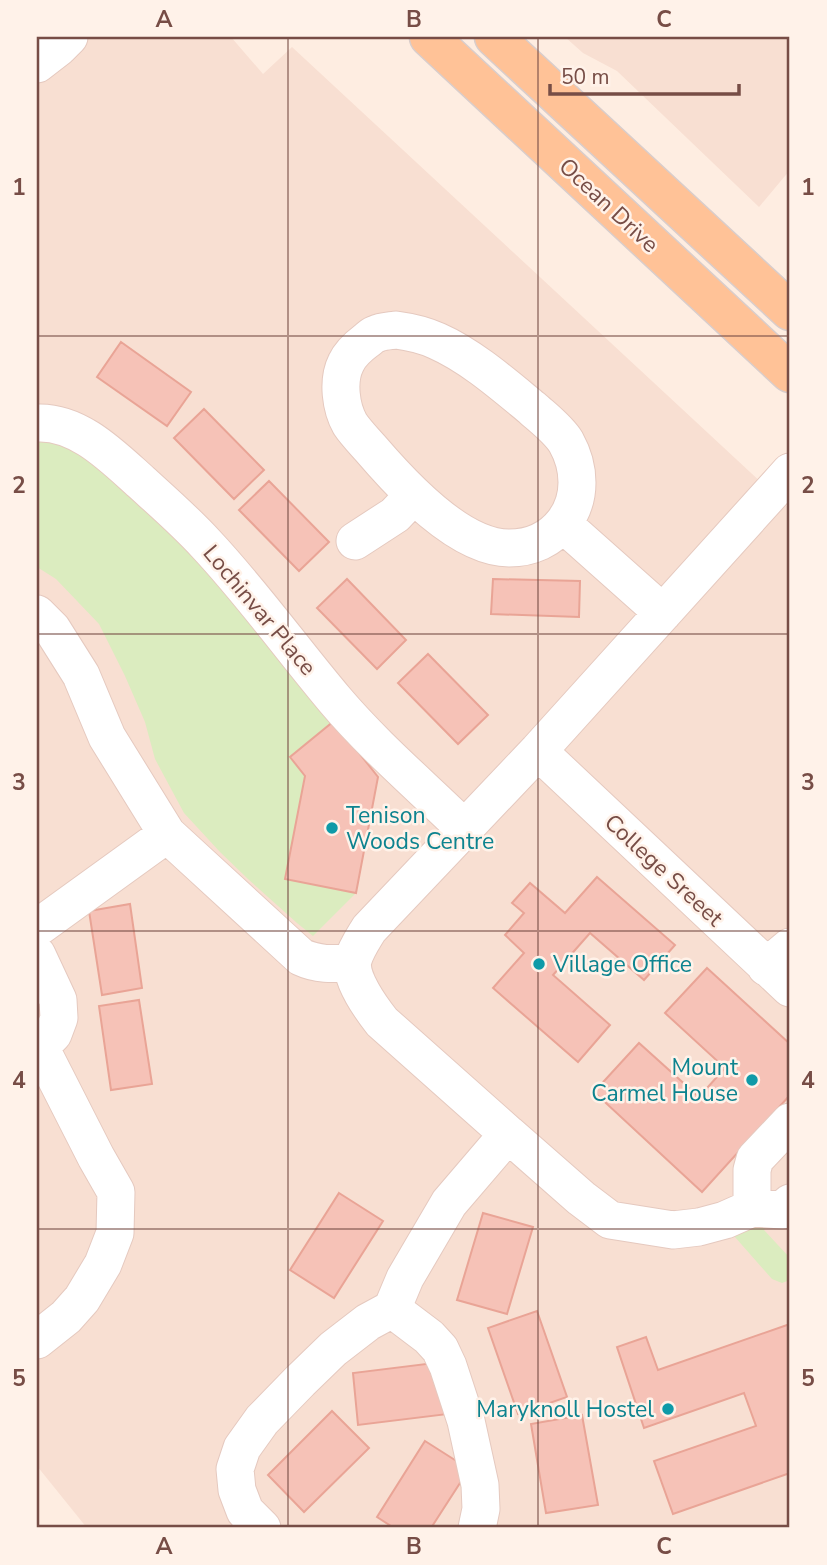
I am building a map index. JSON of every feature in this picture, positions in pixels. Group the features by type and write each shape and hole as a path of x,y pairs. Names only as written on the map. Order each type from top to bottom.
{"main road":[{"name":"Ocean Drive","path":"429,37 790,373"},
{"name":"Ocean Drive","path":"494,37 790,311"}],"street":[{"path":"37,64 69,37"},
{"path":"397,330 418,333 461,354 548,422 565,440 575,462 578,485 573,508 563,524 547,538 528,547 506,548 484,544 460,532 413,496 351,425 343,405 341,385 345,363 358,346 376,334 397,330"},
{"name":"Lochinvar Place","path":"37,423 76,432 120,463 166,504 224,564 344,710 464,828"},
{"path":"790,472 538,751 369,929 352,963 369,1006 382,1021 581,1198 610,1220 673,1230 699,1227 775,1207 752,1170 755,1159 790,1122"},
{"path":"355,541 395,515 413,496"},
{"path":"563,524 663,613"},
{"path":"37,614 52,629 81,675 107,737 167,834 301,957 327,965 352,963"},
{"name":"College Sreeet","path":"538,751 782,967"},
{"path":"37,928 167,834"},
{"path":"37,955 58,1000 60,1018 53,1034 38,1048 116,1192 116,1233 103,1265 66,1317 37,1340"},
{"path":"262,1528 245,1511 237,1490 235,1469 242,1448 262,1420 334,1349 368,1322 392,1309 405,1278 449,1203 508,1134"},
{"path":"392,1309 429,1337 440,1349 448,1366 466,1421 480,1485 481,1509 477,1528"}],"shaded area":[{"path":"37,37 231,37 263,74 292,47 790,509 790,1528 87,1528 37,1466"},
{"path":"565,37 790,37 790,170 759,207 617,71 583,53"}],"green space":[{"path":"37,432 93,446 340,717 305,776 285,879 356,893 313,936 248,879 184,813 155,759 145,722 99,624 56,579 37,567"},
{"path":"780,1214 764,1230 790,1258 790,1280 782,1283 772,1279 727,1228"}],"building":[{"path":"121,342 191,392 167,426 97,377"},
{"path":"204,409 264,470 234,499 174,438"},
{"path":"269,481 329,542 299,571 239,510"},
{"path":"347,579 406,640 377,669 317,608"},
{"path":"493,579 580,581 579,617 491,614"},
{"path":"428,654 488,715 458,744 398,683"},
{"name":"Tenison Woods Centre","path":"334,721 378,777 356,893 285,879 305,776 290,757"},
{"name":"Village Office","path":"597,877 675,945 644,980 590,933 553,975 610,1025 578,1062 493,988 524,953 505,935 524,913 512,903 530,883 565,913"},
{"path":"130,904 142,988 102,995 89,911"},
{"name":"Mount Carmel House","path":"707,968 790,1044 790,1095 702,1192 594,1092 639,1043 699,1097 725,1068 665,1013"},
{"path":"139,1000 152,1084 111,1090 99,1006"},
{"path":"339,1193 383,1221 334,1298 290,1270"},
{"path":"483,1213 533,1227 507,1314 457,1300"},
{"path":"537,1311 567,1397 518,1414 488,1328"},
{"name":"Maryknoll Hostel","path":"790,1324 790,1473 673,1514 654,1461 756,1426 744,1393 644,1428 617,1347 646,1337 658,1370"},
{"path":"442,1362 448,1414 358,1425 353,1373"},
{"path":"332,1411 369,1448 304,1512 268,1475"},
{"path":"582,1415 598,1505 546,1513 531,1424"},
{"path":"425,1441 469,1469 431,1528 394,1528 377,1517"}],"place":[{"name":"Tenison Woods Centre","path":"332,828"},
{"name":"Village Office","path":"539,964"},
{"name":"Mount Carmel House","path":"752,1080"},
{"name":"Maryknoll Hostel","path":"668,1409"}]}
